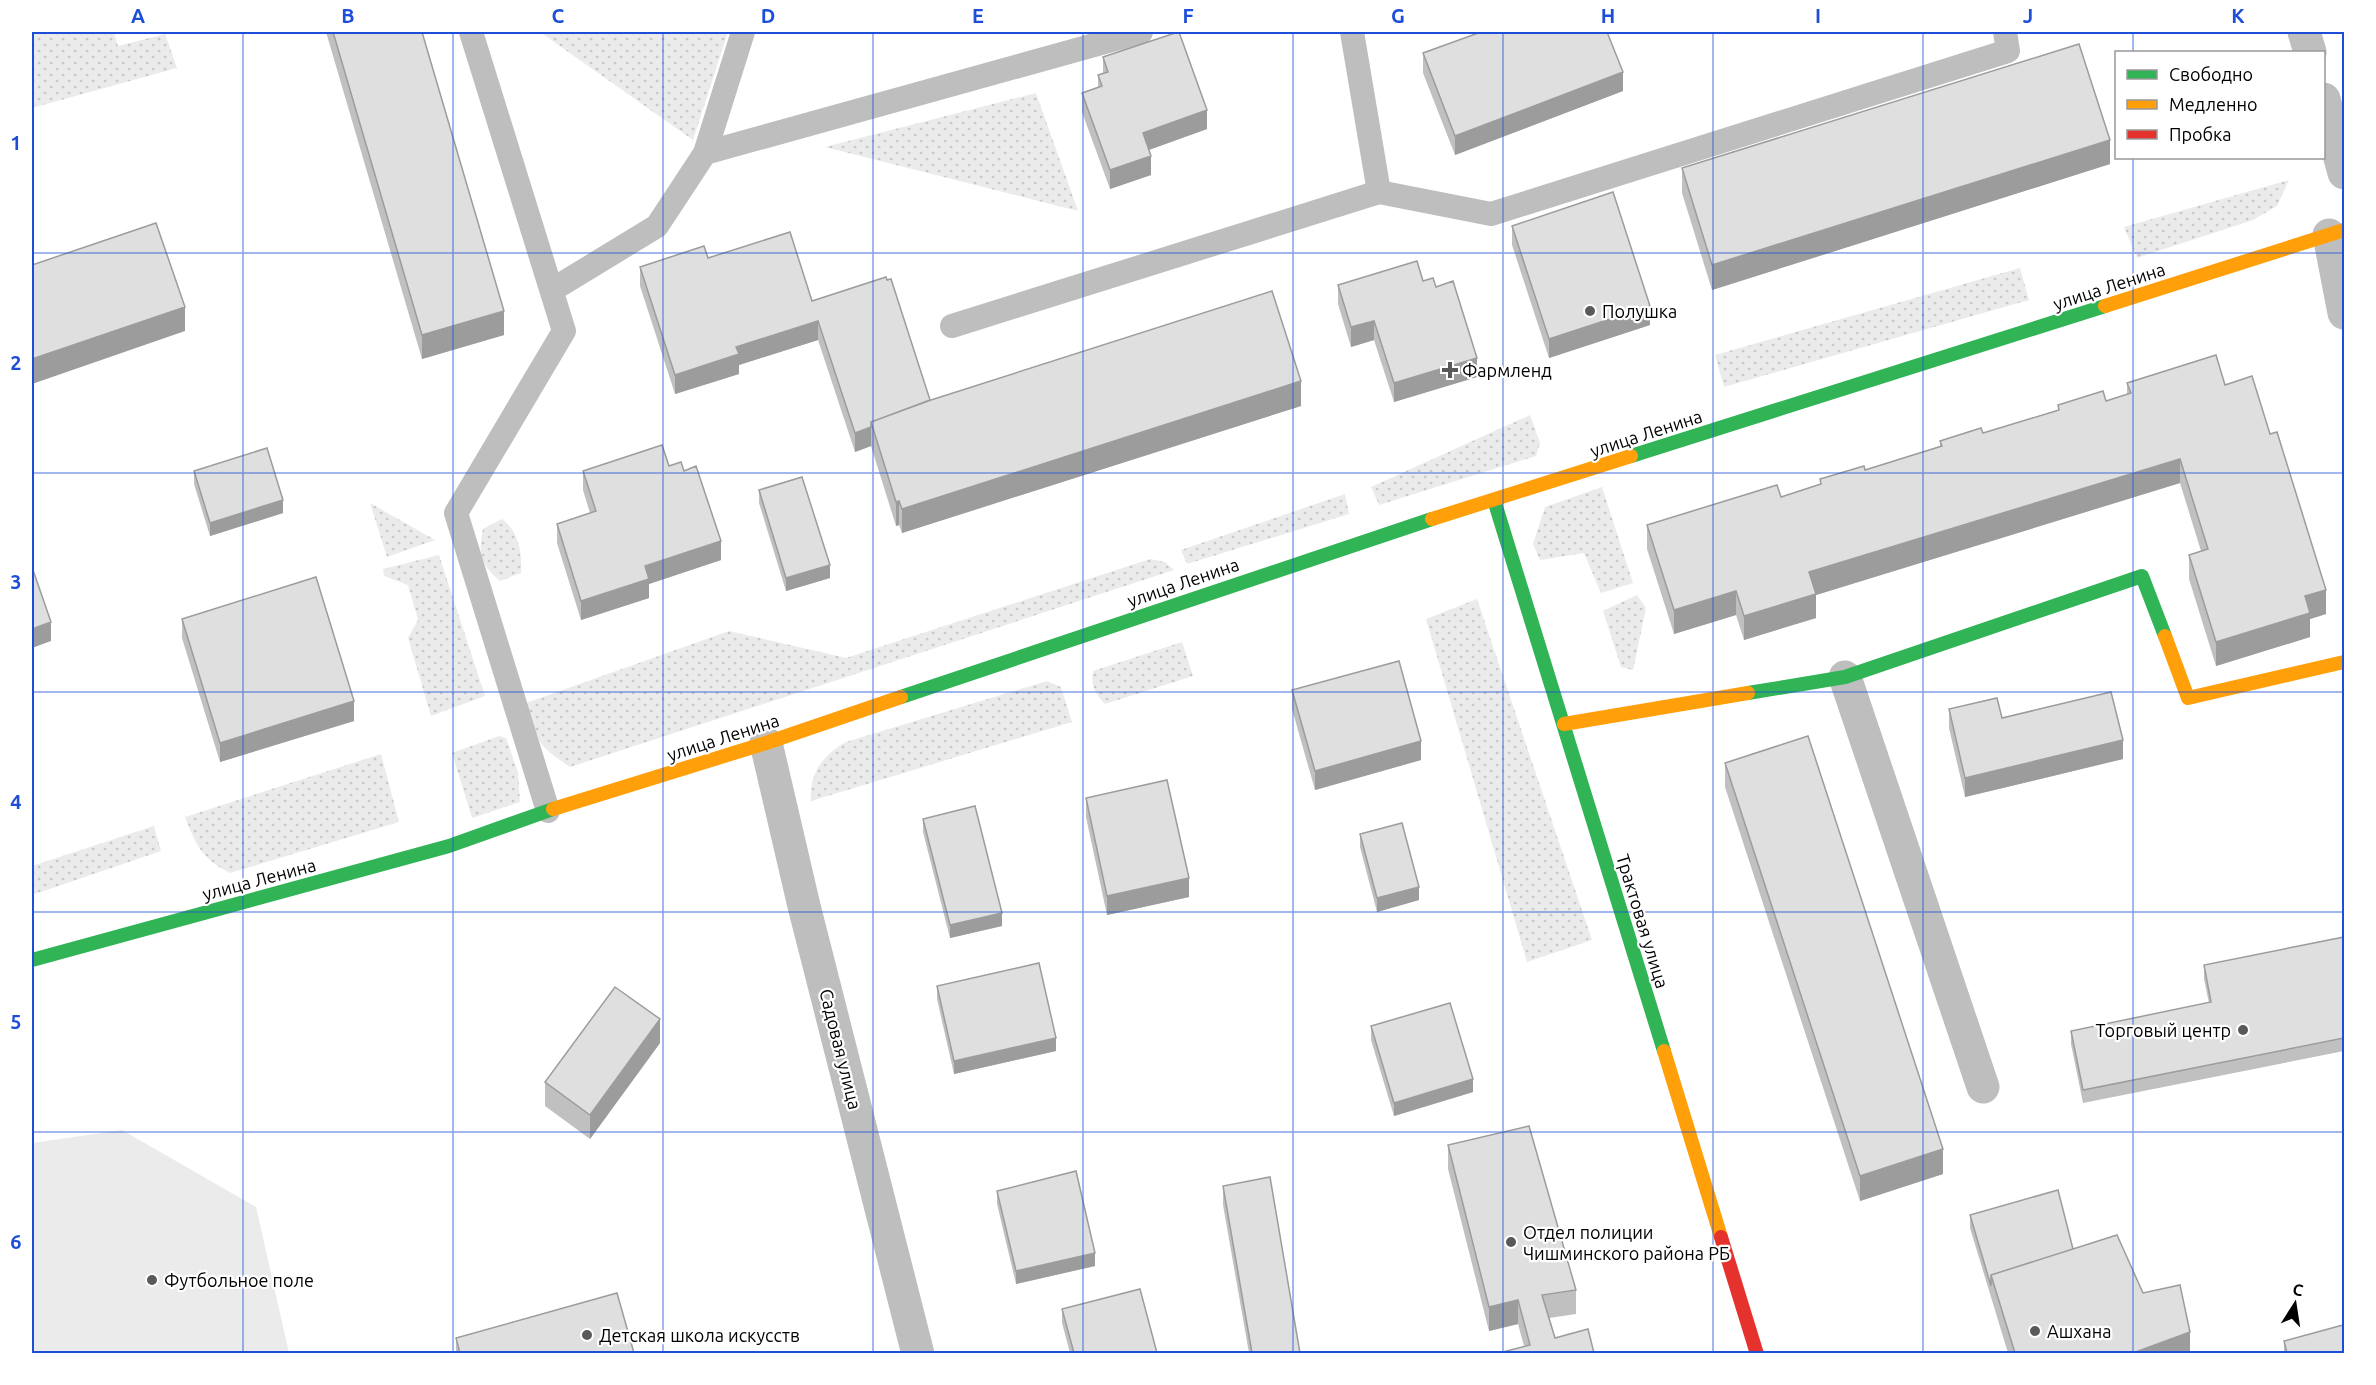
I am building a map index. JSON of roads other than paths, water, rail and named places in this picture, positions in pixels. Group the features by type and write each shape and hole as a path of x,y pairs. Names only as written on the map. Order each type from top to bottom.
{"street":[{"path":"2304,32 2310,51"},
{"path":"2325,103 2344,172"},
{"path":"2337,232 2344,313"},
{"name":"улица Ленина","path":"32,960 449,846 548,811 766,743 1356,543 2337,232"},
{"name":"Трактовая улица","path":"1494,500 1757,1353"},
{"path":"1564,724 1845,677 2142,576 2188,698 2344,662"},
{"path":"1845,677 1983,1087"},
{"name":"Садовая улица","path":"766,743 804,906 918,1353"}],"lane":[{"path":"471,32 564,330 456,513 548,811"},
{"path":"552,290 657,226 705,153 743,32"},
{"path":"705,153 1141,32"},
{"path":"1352,32 1379,192"},
{"path":"952,326 1379,192 1491,214 2008,51 2006,32"}],"place":[{"name":"Полушка","path":"1590,311"},
{"name":"Фармленд","path":"1450,370"},
{"name":"Торговый центр","path":"2243,1030"},
{"name":"Отдел полиции Чишминского района РБ","path":"1511,1242"},
{"name":"Футбольное поле","path":"152,1280"},
{"name":"Ашхана","path":"2035,1331"},
{"name":"Детская школа искусств","path":"587,1335"}]}
